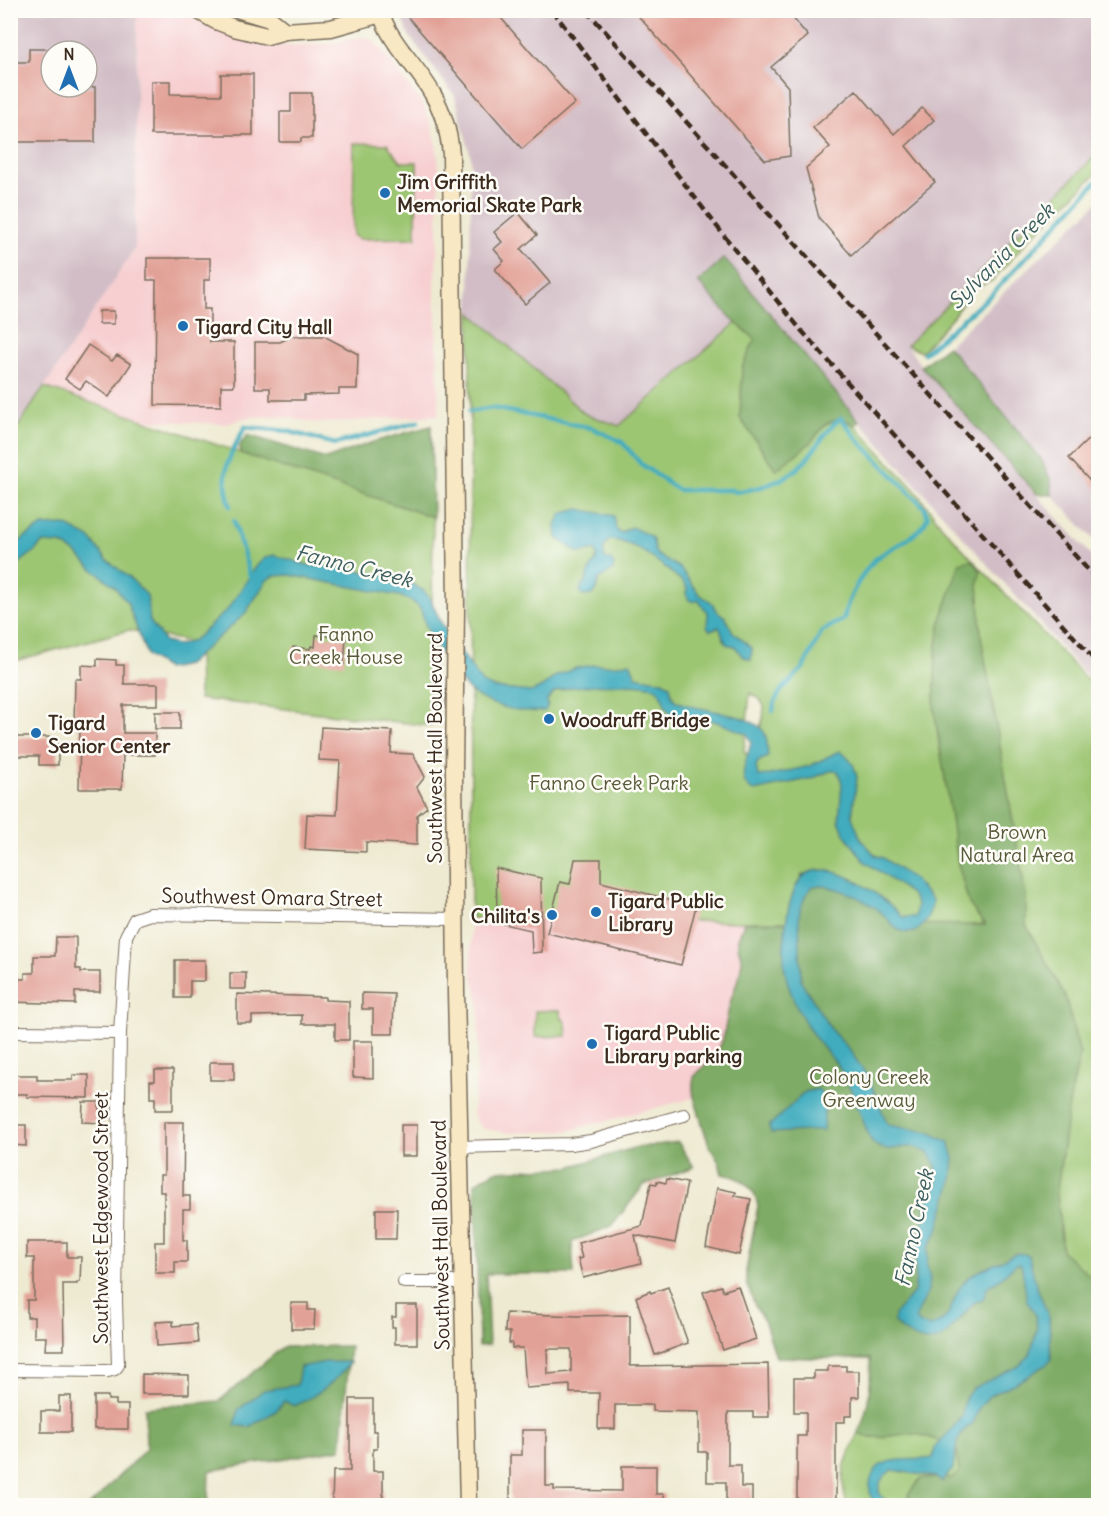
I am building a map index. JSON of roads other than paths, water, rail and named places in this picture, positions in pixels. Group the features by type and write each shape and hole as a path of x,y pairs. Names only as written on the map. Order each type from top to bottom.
{"main road":[{"path":"197,10 216,21 249,33 267,36 285,31 331,28 380,12"},
{"path":"240,10 270,19 285,31"},
{"name":"Southwest Hall Boulevard","path":"380,12 394,41 432,92 443,113 449,134 453,188 456,610 455,919 458,1147 468,1506"}],"street":[{"name":"Southwest Omara Street","path":"120,1033 126,936 132,923 141,916 455,919"},
{"path":"10,1032 120,1033"},
{"name":"Southwest Edgewood Street","path":"10,1370 108,1371 118,1365 116,1301 120,1033"},
{"path":"458,1147 571,1144 610,1136 684,1115"},
{"path":"404,1282 462,1282"}],"water":[{"path":"579,509 614,516 616,529 620,533 632,527 650,536 655,552 680,568 699,594 711,602 725,617 733,632 752,648 751,660 742,656 735,646 726,644 719,627 710,630 707,626 708,613 698,600 694,602 689,600 684,583 629,544 609,540 604,547 604,552 606,560 611,560 614,565 612,571 599,579 596,591 592,595 583,596 580,591 596,560 595,550 577,552 557,538 556,525 561,514"},
{"path":"65,525 90,538 106,559 147,595 150,621 165,642 178,645 194,640 227,610 258,564 274,555 308,565 351,569 397,578 424,591 431,600 440,621 482,683 494,688 531,692 556,676 576,668 630,662 636,676 662,681 670,685 673,698 679,702 734,715 759,726 766,737 768,757 759,761 756,766 758,776 810,766 839,751 846,756 853,764 857,777 852,817 861,839 875,855 913,879 933,901 922,926 912,932 905,932 894,927 877,909 855,896 838,889 812,886 805,896 799,914 801,981 832,1031 848,1048 868,1077 888,1125 929,1132 949,1142 954,1158 952,1181 937,1233 928,1248 927,1265 930,1280 927,1294 915,1319 930,1327 943,1320 961,1285 970,1277 1020,1253 1029,1256 1036,1285 1049,1317 1051,1359 1046,1365 1025,1378 989,1396 979,1408 973,1423 963,1431 957,1442 953,1469 942,1482 935,1477 892,1470 882,1479 879,1489 883,1498 895,1505 876,1506 870,1493 873,1474 886,1463 895,1460 933,1458 935,1447 962,1415 965,1398 973,1388 1019,1366 1030,1355 1037,1328 1035,1314 1027,1301 1022,1268 1020,1264 1016,1264 988,1286 983,1300 973,1303 941,1338 922,1340 910,1335 894,1323 894,1315 914,1292 915,1250 925,1218 926,1203 937,1184 936,1165 930,1154 918,1148 881,1148 871,1140 845,1077 812,1033 799,1011 785,971 785,933 790,903 801,879 808,873 819,870 832,871 845,876 872,891 902,917 915,917 917,905 911,894 864,861 846,836 839,821 842,784 838,771 830,771 813,778 754,791 748,787 743,776 751,742 747,734 709,719 671,713 665,706 659,691 648,686 606,685 565,689 556,692 547,700 548,705 545,711 515,710 495,705 477,696 460,679 431,637 419,607 415,603 399,596 290,575 274,576 267,580 245,614 187,665 167,669 147,656 127,602 114,586 75,552 61,544 42,543 11,569 11,549 25,537 43,526"},
{"path":"818,1089 825,1097 823,1130 771,1133 769,1126 805,1092"},
{"path":"326,1362 350,1362 332,1382 302,1402 294,1406 284,1401 276,1411 249,1427 235,1425 238,1410 264,1390 297,1385 300,1367"}],"waterway":[{"name":"Sylvania Creek","path":"924,353 991,295 1098,180"},
{"name":"Fanno Creek","path":"469,412 493,408 592,428 622,442 641,464 678,490 732,490 735,492 754,489 789,475 804,462 830,428 841,418 859,441 924,507 928,517 919,530 881,555 869,567 852,593 844,619 822,631 803,668 780,692 773,711"},
{"name":"Fanno Creek","path":"230,506 226,482 227,464 245,427 287,431 335,444 418,422"},
{"name":"Fanno Creek","path":"234,521 251,579"}],"railway":[{"path":"552,10 725,237 801,330 1098,664"},
{"path":"586,10 1098,581"}],"place":[{"name":"Jim Griffith Memorial Skate Park","path":"385,193"},
{"name":"Tigard City Hall","path":"183,326"},
{"name":"Woodruff Bridge","path":"549,719"},
{"name":"Tigard Senior Center","path":"36,733"},
{"name":"Tigard Public Library","path":"596,912"},
{"name":"Chilita's","path":"552,915"},
{"name":"Tigard Public Library parking","path":"592,1044"}],"park label":[{"name":"Fanno Creek House","path":"346,644"},
{"name":"Fanno Creek Park","path":"609,782"},
{"name":"Brown Natural Area","path":"1017,842"},
{"name":"Colony Creek Greenway","path":"869,1088"}]}
